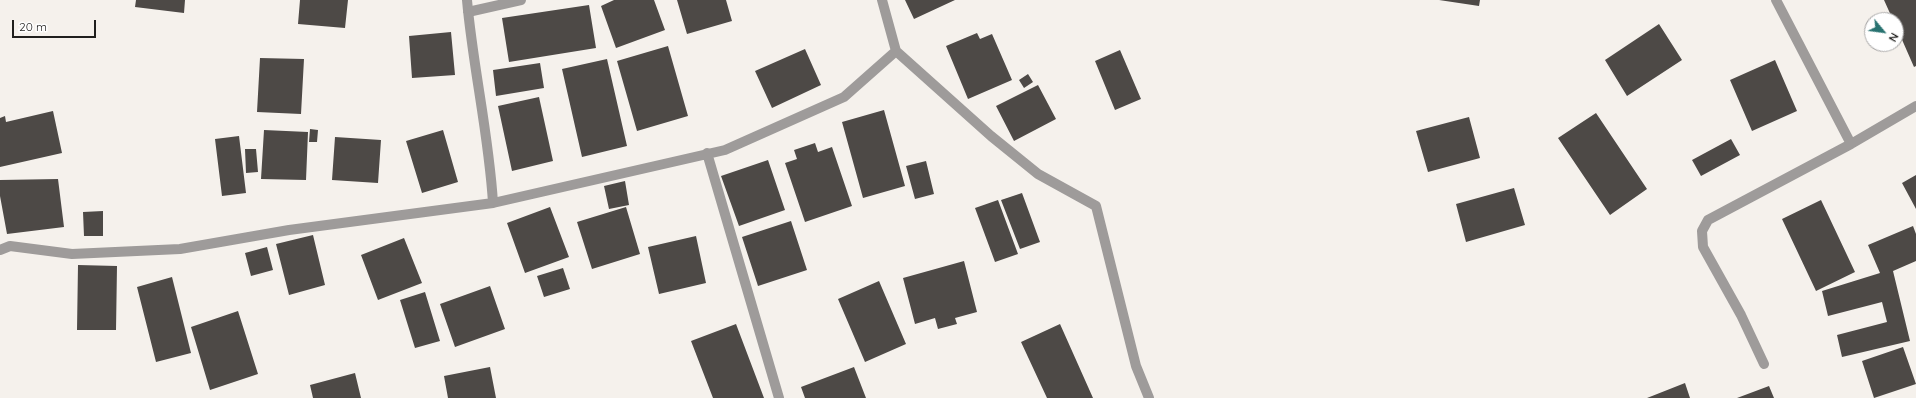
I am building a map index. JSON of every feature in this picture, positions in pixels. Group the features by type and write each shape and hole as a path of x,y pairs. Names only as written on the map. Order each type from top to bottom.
{"street":[{"path":"467,0 490,164 493,203"},
{"path":"468,12 521,0"},
{"path":"882,0 896,51 991,136 1038,174 1096,206 1136,366 1149,398"},
{"path":"1776,0 1851,144"},
{"path":"0,250 10,246 72,254 180,249 289,230 493,203 725,150 844,97 896,51"},
{"path":"1764,364 1741,315 1704,247 1702,231 1708,220 1851,144 1916,106"},
{"path":"707,153 780,398"}],"building":[{"path":"136,0 185,0 184,13 135,7"},
{"path":"300,0 348,0 345,28 298,24"},
{"path":"614,0 654,0 665,30 616,48 601,6"},
{"path":"677,0 726,0 732,21 687,34"},
{"path":"905,0 955,0 914,19"},
{"path":"1439,0 1480,0 1479,6"},
{"path":"1884,0 1916,0 1916,66 1914,67 1904,44 1904,12 1889,12"},
{"path":"589,5 596,48 509,62 502,18"},
{"path":"1659,24 1682,60 1627,96 1605,60"},
{"path":"451,32 455,75 412,78 409,36"},
{"path":"977,33 980,39 992,34 1012,80 968,99 946,46"},
{"path":"668,46 688,116 637,131 617,61"},
{"path":"805,49 821,85 772,108 755,71"},
{"path":"1120,50 1141,99 1115,110 1095,61"},
{"path":"260,58 304,59 301,114 257,112"},
{"path":"607,59 627,146 582,157 562,69"},
{"path":"1775,60 1797,111 1752,131 1730,80"},
{"path":"540,63 544,88 496,96 493,70"},
{"path":"1028,74 1033,82 1024,88 1019,80"},
{"path":"1038,85 1056,119 1014,141 996,106"},
{"path":"539,97 553,161 512,171 498,106"},
{"path":"884,110 905,186 863,198 842,122"},
{"path":"53,111 62,153 0,167 0,118 5,116 6,122"},
{"path":"1596,113 1647,189 1610,215 1558,138"},
{"path":"1469,117 1480,158 1428,172 1416,131"},
{"path":"310,129 318,130 317,142 309,142"},
{"path":"264,130 308,132 306,180 261,179"},
{"path":"443,130 458,182 422,193 406,141"},
{"path":"239,136 246,193 222,196 215,139"},
{"path":"335,137 381,140 378,183 332,180"},
{"path":"1731,139 1740,155 1701,176 1692,160"},
{"path":"815,143 818,152 832,147 852,206 805,222 785,163 797,159 794,150"},
{"path":"245,149 256,149 258,172 246,173"},
{"path":"768,160 785,210 739,226 721,176"},
{"path":"926,161 934,194 915,199 906,166"},
{"path":"1916,175 1916,209 1902,183"},
{"path":"58,179 64,227 7,234 0,196 0,180"},
{"path":"625,181 629,205 609,209 604,186"},
{"path":"1514,188 1525,225 1466,242 1456,204"},
{"path":"1022,193 1040,242 1020,249 1001,200"},
{"path":"998,200 1018,254 995,262 975,208"},
{"path":"1821,200 1855,272 1816,291 1782,219"},
{"path":"550,207 569,257 525,273 507,223"},
{"path":"626,207 640,254 592,269 577,222"},
{"path":"103,211 103,236 84,236 83,212"},
{"path":"791,221 807,270 758,286 742,237"},
{"path":"1913,226 1916,234 1916,261 1893,271 1910,341 1842,357 1837,335 1887,322 1882,302 1828,316 1822,291 1880,273 1868,245"},
{"path":"313,235 325,285 289,295 276,244"},
{"path":"696,236 706,283 659,294 648,247"},
{"path":"404,238 422,283 378,300 361,255"},
{"path":"267,247 273,270 251,276 245,253"},
{"path":"964,261 977,312 955,318 957,324 938,329 935,318 915,324 903,278"},
{"path":"78,265 117,266 116,330 77,330"},
{"path":"563,268 570,289 544,297 537,276"},
{"path":"172,277 191,353 156,362 137,287"},
{"path":"879,281 906,344 865,362 838,299"},
{"path":"490,286 505,329 455,347 440,304"},
{"path":"425,292 440,341 415,348 400,300"},
{"path":"238,311 258,374 210,390 191,327"},
{"path":"736,324 764,398 713,398 691,341"},
{"path":"1060,324 1093,398 1047,398 1021,342"},
{"path":"1903,347 1916,384 1874,398 1862,361"},
{"path":"490,367 496,398 448,398 444,376"},
{"path":"854,367 866,398 805,398 801,387"},
{"path":"355,373 361,398 313,398 310,385"},
{"path":"1685,383 1690,398 1647,398"},
{"path":"1769,386 1774,398 1737,398"}]}
